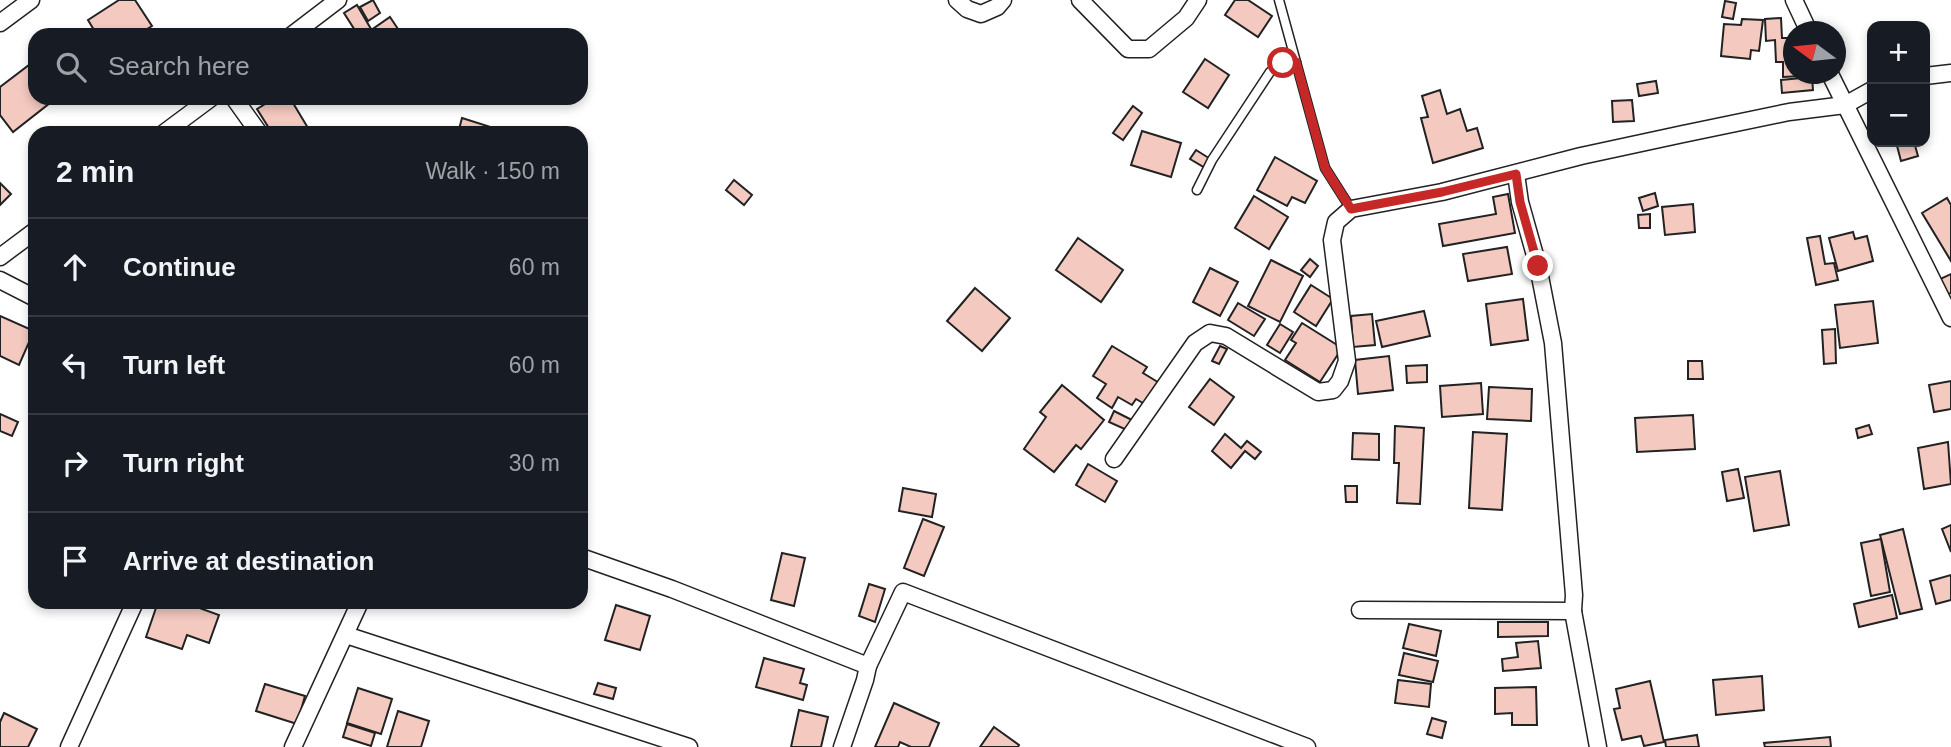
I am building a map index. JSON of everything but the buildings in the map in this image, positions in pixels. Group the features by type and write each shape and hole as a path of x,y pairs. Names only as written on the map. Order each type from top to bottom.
{"street":[{"path":"0,23 31,0"},
{"path":"301,28 338,0"},
{"path":"957,0 967,9 981,14 998,7 1003,0"},
{"path":"1080,0 1128,49 1149,49 1186,18 1198,0"},
{"path":"1794,0 1804,21"},
{"path":"1930,75 1951,73"},
{"path":"1835,84 1951,318"},
{"path":"1114,459 1195,343 1210,333 1226,336 1318,392 1334,390 1347,361 1332,240 1336,222 1351,209 1442,192 1581,156 1670,137 1789,112 1845,105 1867,92"},
{"path":"173,126 202,105"},
{"path":"239,105 254,126"},
{"path":"1516,174 1553,343 1574,596 1573,611 1598,747"},
{"path":"0,257 28,236"},
{"path":"0,280 28,294"},
{"path":"588,560 672,589 868,666"},
{"path":"842,747 868,666 903,592 1307,747"},
{"path":"69,747 132,609"},
{"path":"293,747 357,609"},
{"path":"1360,610 1573,611"},
{"path":"346,635 689,747"}],"lane":[{"path":"1279,0 1325,168 1351,209"},
{"path":"1197,190 1212,160 1270,72 1283,63 1296,62"}],"route":[{"path":"1283,63 1296,62 1325,168 1351,209 1442,192 1516,174 1520,202 1538,266"}]}
